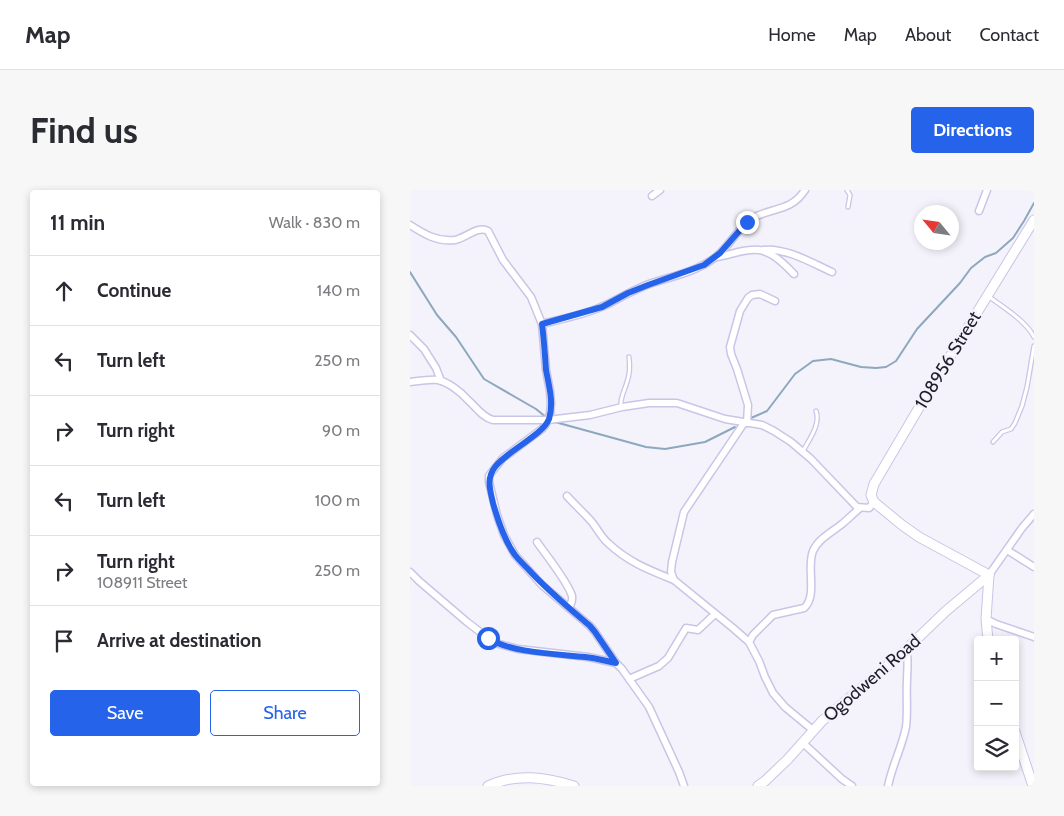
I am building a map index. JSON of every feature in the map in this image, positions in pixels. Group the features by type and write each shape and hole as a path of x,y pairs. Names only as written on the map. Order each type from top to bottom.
{"street":[{"path":"652,196 660,190"},
{"path":"716,258 747,222 763,213 793,203 805,190"},
{"path":"979,211 987,190"},
{"name":"108956 Street","path":"874,502 871,495 874,484 1034,220"},
{"path":"410,225 426,236 450,240 462,238 480,229 485,229 488,231 503,260 531,297 542,324 551,403 548,420 542,429 503,458 489,476 497,515 504,535 515,555 542,585 595,632 629,679 648,707 684,786"},
{"path":"542,324 602,307 628,293 692,270 716,258 749,250 773,250 786,253 832,272"},
{"path":"760,250 776,258 794,274"},
{"path":"674,580 671,572 684,512 746,423 748,405 730,347 740,311 752,295 763,295 775,301"},
{"path":"410,335 424,349 436,368 441,381"},
{"path":"410,382 441,381 459,392 489,419 548,420 590,415 649,403 677,403 725,419 762,425 791,442 803,452 857,507 869,508 874,502 919,537 989,575"},
{"path":"567,496 616,550 647,570 674,580 749,642 773,693 785,707 814,731"},
{"path":"749,642 752,635 773,615 808,606 811,599 811,558 815,547 860,508"},
{"path":"988,636 986,619 989,575 1034,514"},
{"path":"537,542 566,583 572,603 569,608"},
{"path":"1007,550 1034,567"},
{"path":"410,572 467,622 498,644 518,649 588,657 616,663"},
{"name":"Ogodweni Road","path":"758,786 777,770 822,721 989,575"},
{"path":"629,679 659,666 668,658 686,628 698,630 715,614"},
{"path":"986,619 1034,637"},
{"path":"888,786 902,743 906,721 908,656 906,649"},
{"path":"803,743 852,786"},
{"path":"1019,744 1033,786"},
{"path":"488,786 504,780 528,778 556,781 574,786"}],"lane":[{"path":"847,190 850,195 848,207"},
{"path":"988,296 1026,325 1034,337"},
{"path":"993,442 1002,432 1011,429 1015,423 1027,387 1034,346"},
{"path":"622,407 620,400 629,374 629,357"},
{"path":"803,452 818,422 816,411"}],"waterway":[{"path":"751,418 767,411 795,374 813,361 831,359 861,367 876,368 886,367 896,361 917,329 960,283 971,268 985,257 996,253 1013,238 1034,203"},
{"path":"410,272 437,315 456,337 484,379 536,409 547,418"},
{"path":"555,422 646,447 665,449 705,442 735,427"}],"route":[{"path":"488,638 498,644 518,649 588,657 616,663 590,626 542,585 515,555 504,535 497,515 489,476 503,458 542,429 548,420 551,403 542,324 602,307 628,293 704,265 716,258 747,222"}]}
